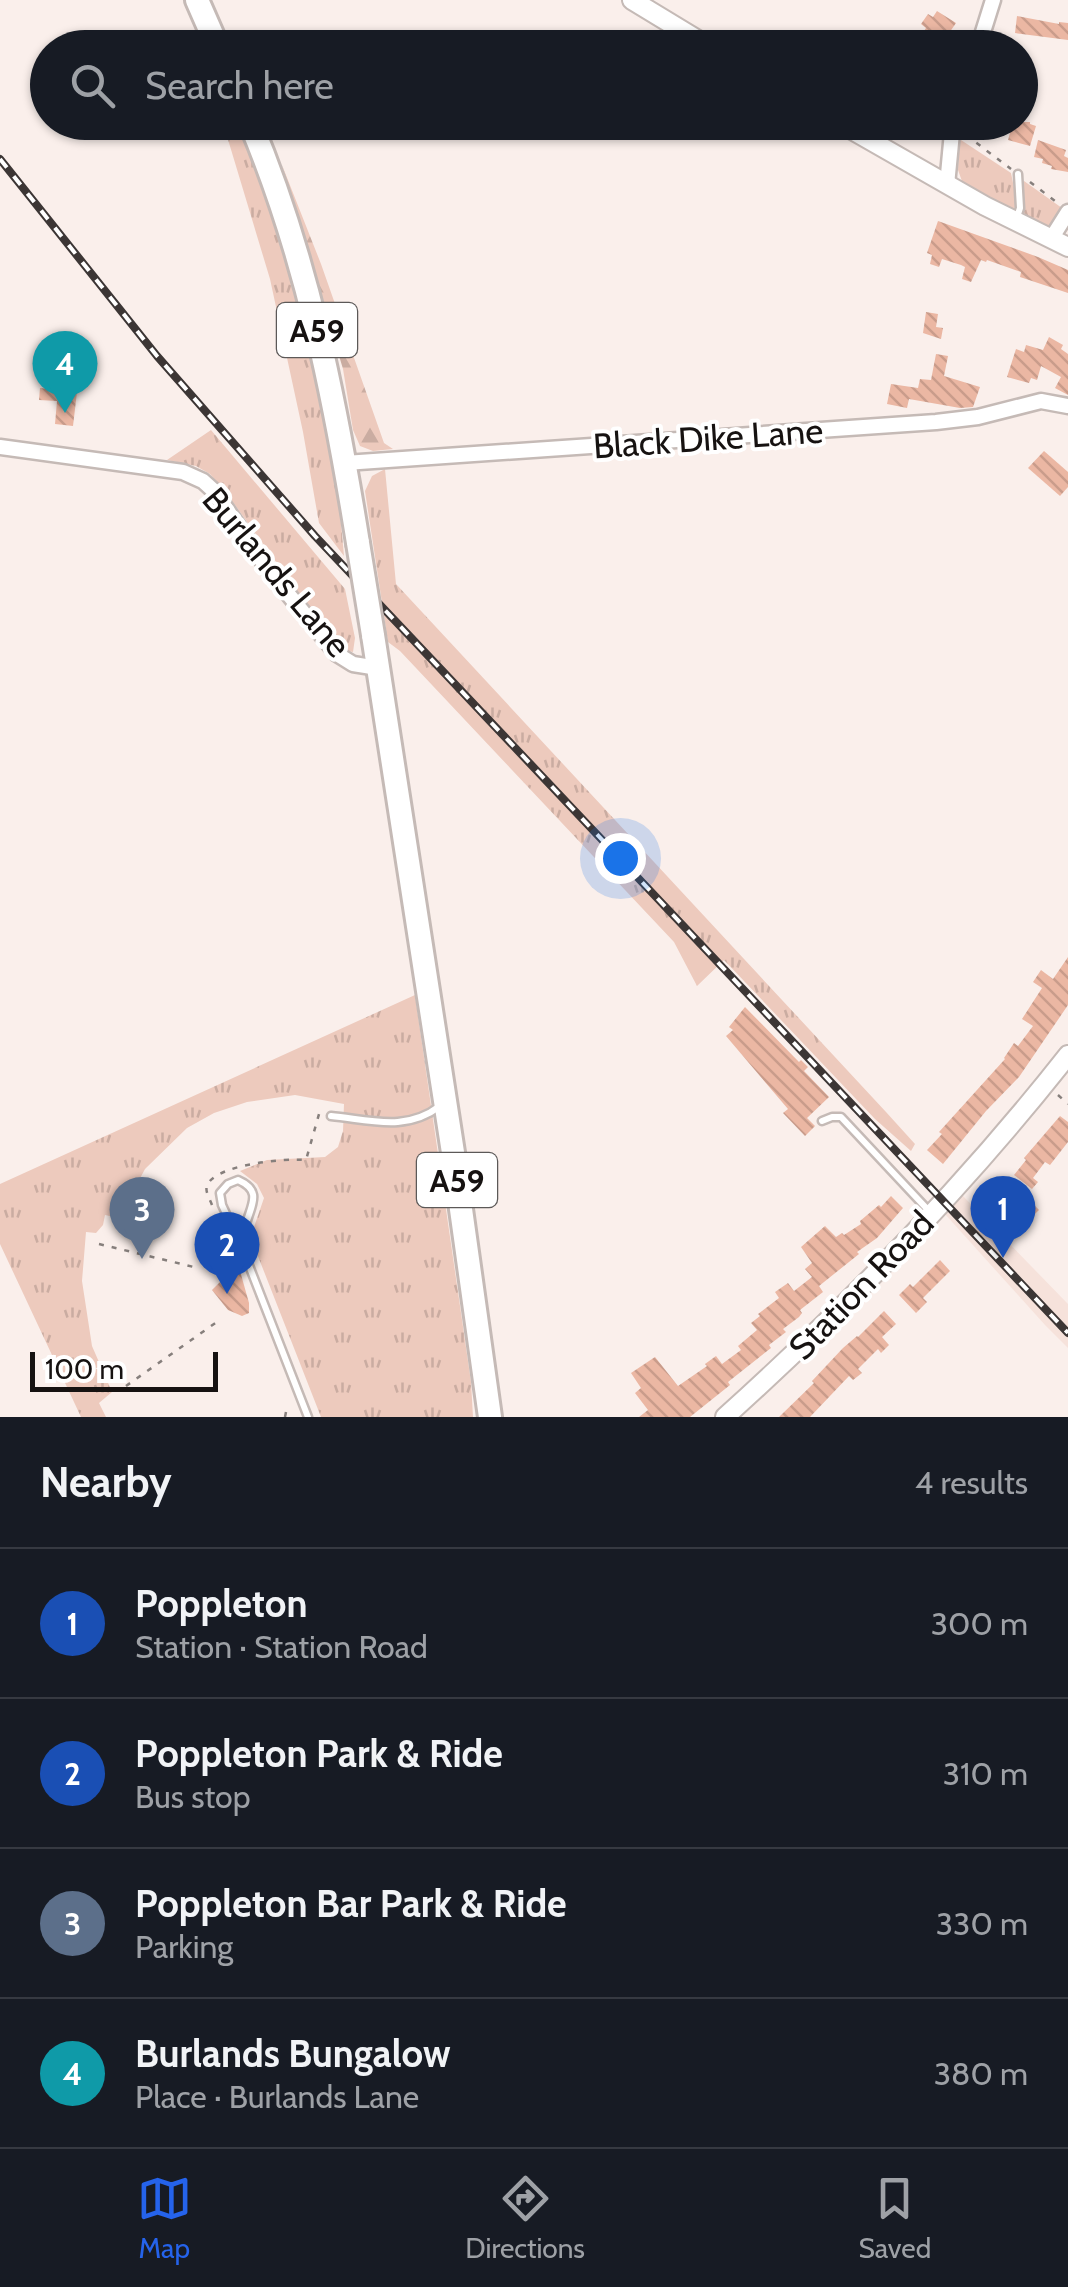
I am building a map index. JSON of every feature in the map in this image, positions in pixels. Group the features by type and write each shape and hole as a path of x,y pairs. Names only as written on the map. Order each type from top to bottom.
{"highway":[{"path":"197,0 210,30"},
{"name":"A59","path":"256,140 296,252 327,370 345,463 490,1417"}],"street":[{"path":"632,0 681,30"},
{"path":"984,30 993,0"},
{"path":"869,140 1060,243 1068,212"},
{"path":"947,185 952,140"},
{"name":"Black Dike Lane","path":"345,463 936,422 1042,401 1068,406"},
{"name":"Burlands Lane","path":"0,447 183,472 203,481 337,654 353,664 378,668"},
{"name":"Station Road","path":"725,1417 877,1273 1001,1137 1068,1055"}],"lane":[{"path":"1016,221 1020,208 1018,174"},
{"path":"331,1116 402,1124 428,1115 445,1101"},
{"path":"822,1121 841,1117 931,1213"},
{"path":"243,1250 246,1221 254,1203 253,1192 238,1180 220,1193 222,1205 308,1417"}],"path":[{"path":"99,1244 198,1268"},
{"path":"126,1386 221,1319"}],"shaded area":[{"path":"962,1195 1068,1304 1068,1348 944,1213"}],"green space":[{"path":"228,140 247,140 301,306 327,418 344,556 319,523 270,279"},
{"path":"961,140 1011,173 1017,203 1013,211 963,184 958,170"},
{"path":"282,165 384,443 393,449 373,451 360,446 353,430 343,369"},
{"path":"1024,181 1062,208 1048,230 1022,217"},
{"path":"211,430 345,589 355,638 353,652 344,650 210,474 196,466 167,460"},
{"path":"385,469 396,584 886,1112 915,1144 911,1151 875,1119 724,960 697,986 674,942 388,642 365,491 372,476"},
{"path":"415,995 473,1417 321,1417 254,1246 253,1230 264,1198 257,1184 240,1171 267,1160 325,1157 338,1147 344,1104 295,1095 247,1102 214,1113 187,1128 145,1169 119,1218 105,1215 96,1233 86,1232 82,1281 92,1346 112,1392 99,1403 106,1417 81,1417 0,1244 0,1184"}],"building":[{"path":"937,11 956,23 951,30 925,30 921,24 928,14 933,17"},
{"path":"1017,16 1068,23 1068,40 1038,36 1038,30 1015,30"},
{"path":"1008,140 1032,140 1030,146"},
{"path":"1038,140 1066,150 1068,172 1051,169 1052,166 1042,163 1043,159 1034,157"},
{"path":"938,221 1068,270 1068,293 1020,277 1021,272 987,260 981,260 971,282 962,279 965,267 961,265 942,259 939,267 930,264 932,255 927,253"},
{"path":"926,312 938,314 936,327 943,328 941,339 923,333"},
{"path":"1049,337 1063,345 1061,349 1068,354 1068,395 1055,388 1061,377 1041,366 1037,380 1031,378 1029,383 1007,377 1016,349 1024,352 1026,345 1043,350"},
{"path":"936,354 948,356 944,376 980,387 973,407 909,399 907,408 887,404 891,384 918,388 920,379 931,380"},
{"path":"40,388 77,392 73,426 55,424 57,401 39,400"},
{"path":"1044,451 1068,472 1068,487 1060,496 1028,468"},
{"path":"1068,957 1068,1005 1019,1077 943,1164 927,1150 1005,1059 1014,1043 1018,1046 1033,1026 1022,1019 1042,988 1033,982 1041,970 1053,979"},
{"path":"745,1007 808,1067 804,1071 829,1097 807,1118 815,1126 805,1136 783,1113 788,1109 726,1036"},
{"path":"1060,1116 1068,1122 1068,1142 1050,1165 1045,1162 1033,1178 1038,1182 1032,1189 1014,1175"},
{"path":"1024,1194 1039,1210 1002,1243 981,1220 1000,1203 1007,1210"},
{"path":"891,1196 903,1208 877,1238 819,1286 823,1292 800,1310 799,1317 783,1329 786,1332 769,1345 771,1348 728,1382 730,1385 690,1417 639,1417 648,1410 635,1393 641,1388 631,1373 655,1357 678,1386 716,1356 722,1364 741,1350 738,1346 757,1330 751,1323 779,1298 775,1292 788,1283 794,1291 812,1277 805,1269 812,1263 801,1247 825,1226 836,1237 844,1235"},
{"path":"940,1260 950,1271 923,1298 927,1302 916,1313 899,1295 910,1284 913,1287"},
{"path":"240,1271 249,1303 249,1313 242,1316 228,1310 212,1290"},
{"path":"884,1311 896,1324 882,1337 889,1345 881,1353 878,1349 858,1369 862,1373 853,1380 849,1376 810,1417 779,1417 843,1348"}],"railway":[{"path":"0,159 157,356 315,536 1068,1333"}],"place":[{"name":"Burlands Bungalow","path":"65,413"},
{"name":"Poppleton","path":"1003,1258"},
{"name":"Poppleton Bar Park & Ride","path":"142,1259"},
{"name":"Poppleton Park & Ride","path":"227,1294"}]}
